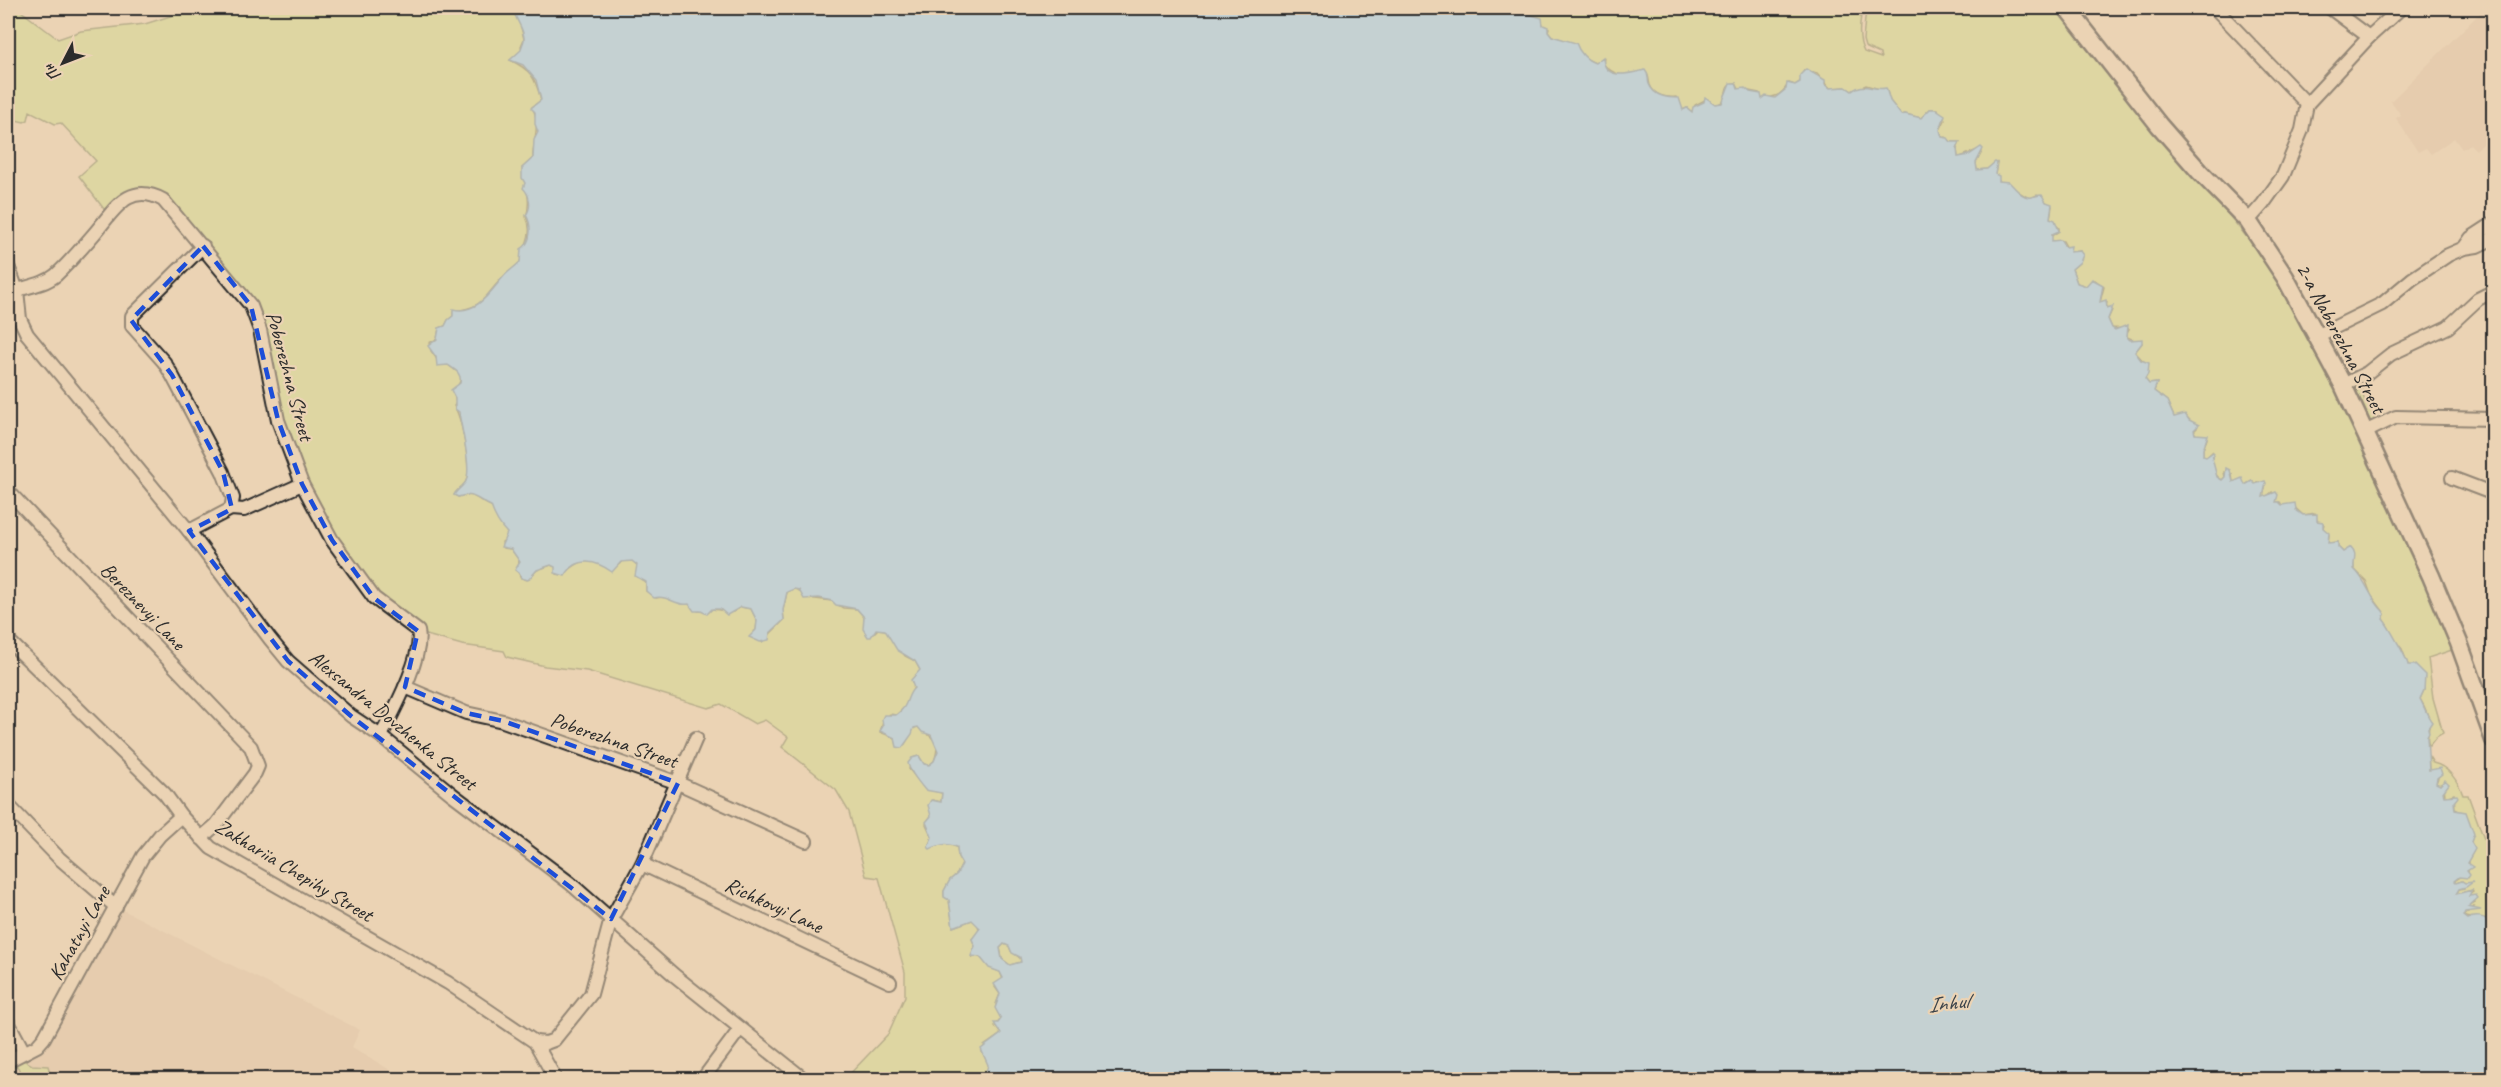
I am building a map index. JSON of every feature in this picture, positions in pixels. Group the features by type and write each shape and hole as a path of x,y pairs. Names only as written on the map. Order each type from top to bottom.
{"main road":[{"name":"2-a Naberezhna Street","path":"2067,8 2159,125 2200,172 2248,221 2285,277 2343,385 2365,432 2459,643 2493,740"}],"street":[{"path":"2215,8 2307,104"},
{"path":"2330,8 2369,37"},
{"path":"2248,221 2283,176 2302,130 2307,104 2369,37 2401,8"},
{"name":"Poberezhna Street","path":"17,290 46,281 56,274 121,201 144,193 153,194 163,200 251,306 260,330 273,402 302,484 332,540 364,586 382,604 418,631 420,640 405,687 466,713 503,721 678,783 806,841"},
{"path":"2464,248 2471,238 2493,223"},
{"path":"2317,336 2382,304 2433,264 2464,248 2477,246 2493,238"},
{"path":"203,246 131,320 132,326 164,362 180,390 229,486 233,498 231,509"},
{"name":"Alexsandra Dovzhenka Street","path":"8,266 17,290 20,319 27,334 189,531 288,661 351,716 381,736 452,794 570,883 740,1029 805,1080"},
{"path":"2343,385 2367,373 2391,354 2448,327 2478,299 2493,291"},
{"path":"2365,432 2396,417 2493,419"},
{"path":"2452,478 2493,494"},
{"path":"189,531 231,509 244,510 302,484"},
{"name":"Bereznevyi Lane","path":"8,491 251,747 258,766 255,773 216,825 201,838"},
{"name":"Zakhariia Chepihy Street","path":"8,640 165,794 181,816 211,848 448,983 535,1042 555,1080"},
{"path":"381,736 405,687"},
{"path":"535,1042 554,1041 587,1002 594,987 611,919 642,864 696,738"},
{"path":"8,805 59,858 116,907"},
{"name":"Kahatnyi Lane","path":"8,1061 37,1046 44,1038 143,856 160,835 181,816"},
{"name":"Richkovyi Lane","path":"642,864 890,982"},
{"path":"8,1022 24,1052"},
{"path":"702,1080 740,1029"}],"highlighted area":[{"path":"203,246 251,306 278,420 302,484 332,540 374,598 418,631 405,687 466,713 503,721 678,783 611,919 351,716 288,661 189,531 232,509 223,472 172,375 131,320"}],"shaded area":[{"path":"2485,8 2493,8 2493,133 2476,150 2470,144 2462,149 2454,138 2431,154 2426,148 2418,152 2396,118 2401,115 2391,101"},
{"path":"119,908 360,1030 352,1047 405,1079 8,1080 8,1071 32,1056"}],"green space":[{"path":"8,8 17,8 58,39 81,31 145,24 177,14 176,8 537,8 530,12 526,9 518,15 524,39 522,50 510,60 523,67 531,75 537,85 541,100 532,107 536,120 533,158 522,168 528,199 526,217 529,229 528,240 520,262 478,304 453,311 453,316 445,326 439,328 437,339 429,343 431,351 441,365 448,365 459,373 461,379 454,394 456,403 454,406 460,420 468,466 465,483 454,495 472,496 491,506 507,533 506,539 502,542 503,548 511,549 519,560 518,572 521,578 527,580 537,570 551,565 556,567 557,574 562,575 582,562 614,566 623,561 632,561 637,565 637,576 646,583 646,591 656,598 661,597 689,604 698,611 709,612 712,609 733,612 741,607 751,609 757,621 756,630 753,632 756,639 762,642 784,620 783,610 787,592 794,589 807,598 832,601 843,608 857,609 864,617 864,623 874,633 878,629 885,630 905,656 915,661 920,670 907,705 896,715 890,714 883,722 880,732 895,738 897,745 905,744 914,728 918,727 936,744 934,761 929,765 924,764 919,756 912,758 909,769 925,789 942,793 941,802 932,800 931,816 926,824 932,837 928,847 946,844 957,847 958,857 962,864 944,891 944,896 949,900 953,927 972,920 978,924 979,931 972,939 975,946 972,957 976,955 980,957 1000,972 1003,979 995,987 1000,994 996,1004 1001,1019 995,1026 1001,1034 984,1046 982,1052 989,1065 984,1079 845,1079 888,1034 905,996 905,972 879,878 866,876 849,812 836,790 782,747 788,737 765,720 755,724 721,704 708,708 587,671 545,666 507,657 504,651 462,645 423,634 375,595 323,521 285,436 259,321 153,191 107,213 79,176 96,161 61,123 55,124 30,111 28,120 24,122 16,120 8,136"},
{"path":"1523,8 1862,8 1860,41 1862,47 1864,52 1881,58 1880,54 1865,47 1863,40 1866,8 2061,8 2262,256 2281,283 2338,387 2455,649 2428,658 2433,698 2443,733 2436,737 2429,746 2427,739 2429,719 2420,699 2424,690 2424,682 2408,665 2402,649 2389,633 2389,628 2383,619 2385,614 2371,595 2366,581 2354,569 2353,551 2343,552 2338,547 2338,542 2328,543 2329,535 2323,528 2324,524 2317,521 2315,513 2303,515 2292,505 2282,505 2276,502 2272,492 2265,498 2263,497 2265,488 2259,482 2255,484 2252,481 2245,485 2233,482 2232,474 2224,472 2225,477 2222,480 2216,475 2212,452 2206,458 2203,456 2207,439 2195,434 2194,431 2197,428 2186,416 2174,417 2167,401 2154,391 2157,383 2149,384 2145,379 2148,366 2135,352 2142,343 2127,337 2129,329 2112,328 2108,319 2112,310 2106,306 2107,302 2100,302 2104,287 2095,280 2086,286 2077,283 2072,269 2080,262 2080,251 2069,252 2063,241 2052,241 2050,237 2059,231 2059,228 2050,218 2052,206 2037,195 2030,198 1999,181 1995,174 1997,163 1987,169 1977,170 1976,163 1982,152 1977,150 1958,158 1957,149 1960,142 1951,142 1946,137 1943,138 1940,130 1945,120 1937,109 1930,109 1921,118 1901,115 1890,101 1887,91 1866,85 1852,91 1845,87 1830,88 1817,73 1804,70 1800,82 1795,85 1789,83 1775,96 1762,99 1759,93 1739,89 1736,83 1728,86 1721,103 1715,105 1707,99 1695,105 1692,112 1687,108 1683,110 1676,97 1665,97 1654,92 1645,71 1618,74 1603,64 1604,58 1595,63 1592,62 1581,53 1576,44 1552,36 1548,31 1549,28 1543,25 1541,18 1524,13"},
{"path":"2365,370 2361,384 2364,399 2378,419 2370,426 2348,376"},
{"path":"2428,755 2433,763 2443,767 2452,775 2463,795 2468,795 2484,839 2493,838 2493,917 2489,920 2463,916 2474,907 2468,906 2475,902 2469,895 2473,892 2472,890 2456,894 2459,889 2464,888 2465,883 2454,881 2468,872 2468,861 2473,852 2472,837 2463,813 2455,809 2454,794 2445,797 2444,783 2438,785 2436,783 2439,775 2429,770"},
{"path":"1004,944 1009,946 1021,962 1010,965 1002,959 1000,948"},
{"path":"42,1048 25,1061 32,1065 48,1066 50,1073 47,1079 22,1079 17,1066 8,1071 8,1065"}],"water":[{"name":"Inhul","path":"537,8 1523,8 1524,13 1542,18 1543,25 1548,27 1552,36 1576,43 1589,60 1595,63 1603,57 1604,65 1613,73 1625,74 1645,70 1654,92 1666,97 1679,98 1683,110 1687,108 1692,112 1693,107 1704,102 1705,97 1715,104 1722,103 1730,83 1736,83 1738,89 1745,88 1750,92 1761,94 1762,99 1766,96 1775,98 1786,89 1787,83 1795,85 1800,82 1800,75 1806,69 1825,80 1825,84 1830,88 1846,87 1852,91 1864,86 1886,88 1890,101 1901,115 1921,118 1930,109 1936,109 1945,115 1940,130 1942,137 1948,138 1951,142 1960,142 1957,149 1958,157 1969,155 1981,147 1983,149 1976,163 1977,170 1987,169 1995,162 1997,163 1995,174 1999,176 1999,181 2009,182 2025,196 2042,195 2046,202 2052,204 2050,218 2055,220 2059,231 2052,234 2052,241 2061,240 2065,247 2071,246 2070,252 2080,251 2083,255 2080,262 2072,269 2077,283 2086,286 2092,279 2103,285 2100,302 2106,300 2107,308 2113,306 2108,319 2112,328 2115,330 2128,325 2127,337 2130,340 2142,339 2142,343 2135,352 2141,360 2149,363 2145,379 2149,384 2157,383 2154,391 2167,401 2174,417 2185,414 2189,420 2199,425 2194,430 2195,434 2208,435 2203,456 2214,453 2212,458 2217,477 2222,480 2225,477 2226,468 2230,470 2233,482 2242,478 2245,485 2252,481 2255,484 2265,481 2263,497 2276,492 2278,495 2276,502 2282,505 2295,503 2296,510 2303,515 2317,514 2317,521 2323,522 2323,528 2329,533 2328,543 2338,542 2338,547 2343,552 2351,547 2355,554 2354,569 2385,614 2383,619 2408,665 2415,665 2425,675 2424,690 2420,699 2432,722 2428,728 2427,737 2429,770 2440,768 2442,774 2437,778 2436,783 2440,785 2445,780 2449,784 2443,792 2444,796 2457,795 2454,802 2455,810 2466,812 2474,834 2471,842 2475,849 2467,863 2473,867 2467,871 2470,875 2468,878 2459,877 2454,881 2456,883 2473,882 2459,889 2456,894 2472,890 2469,896 2476,895 2478,898 2468,907 2481,910 2465,912 2463,916 2467,919 2483,918 2491,923 2490,928 2493,928 2493,1079 984,1079 988,1065 981,1049 1001,1034 994,1023 998,1023 1001,1019 995,1008 1000,994 994,984 1003,978 1000,972 989,968 980,957 971,956 975,946 972,939 980,928 972,920 953,927 949,900 944,897 944,891 962,864 958,857 957,847 940,845 930,849 928,847 932,837 926,822 931,816 928,805 931,800 941,802 942,793 925,790 912,773 908,763 912,758 919,756 924,764 929,765 934,761 938,751 931,735 922,732 918,727 914,728 902,748 897,747 895,738 880,731 884,715 896,715 914,688 911,680 920,670 915,661 897,650 885,630 876,629 871,637 868,637 863,629 864,617 857,609 836,605 832,601 819,598 804,599 799,590 794,589 787,592 783,610 784,620 770,633 769,640 760,642 749,637 756,630 757,621 751,609 741,607 727,615 720,609 712,609 707,614 694,611 689,604 680,604 659,597 654,598 646,591 646,582 635,576 637,565 632,561 621,562 612,572 594,563 581,563 570,569 565,576 555,573 555,567 551,565 537,570 528,580 521,578 515,570 520,562 511,549 501,547 507,533 491,506 472,496 454,495 465,483 468,475 459,412 455,409 455,398 451,390 460,383 460,377 448,365 437,366 436,357 428,346 437,339 439,328 445,326 453,316 453,309 462,310 477,305 520,262 521,249 529,238 530,229 526,215 529,201 523,188 525,183 522,178 522,168 533,158 534,140 538,132 535,112 531,108 541,100 536,80 523,65 510,60 521,50 524,40 515,15 526,9 530,12","holes":["1004,944 1009,946 1012,953 1020,957 1021,962 1010,965 1002,959 1000,948"]}]}
